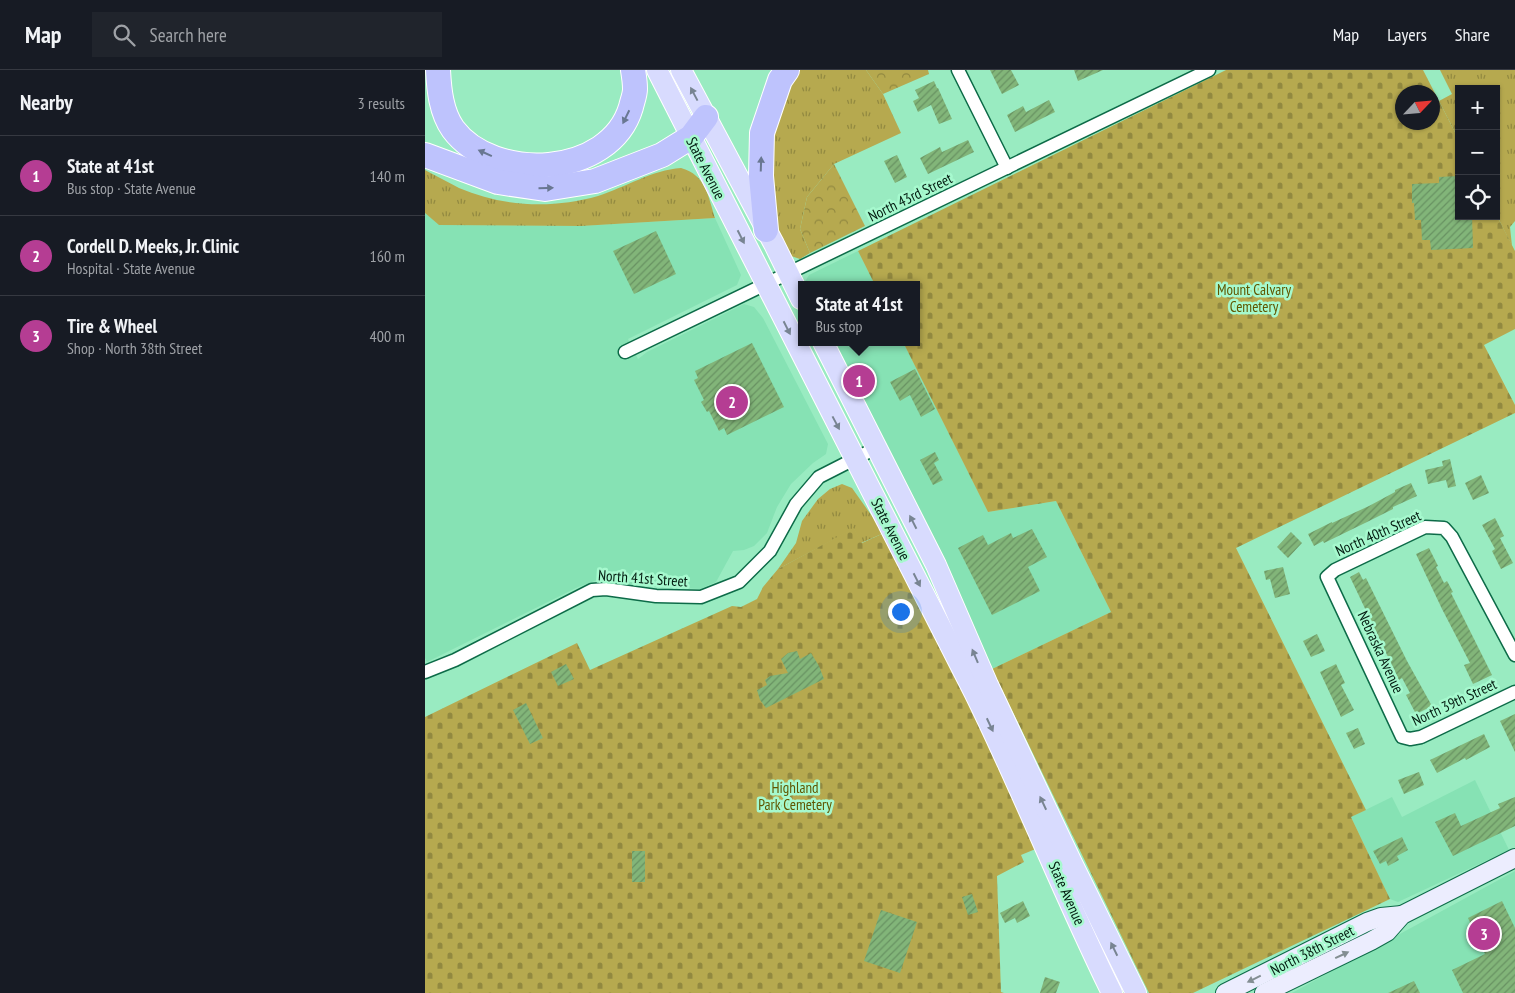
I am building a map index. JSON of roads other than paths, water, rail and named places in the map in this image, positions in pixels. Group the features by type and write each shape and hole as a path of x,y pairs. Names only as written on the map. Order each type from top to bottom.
{"highway":[{"path":"438,70 443,108 452,128 472,147 496,158 525,166 561,164 591,154 614,137 628,118 635,90 633,70"},
{"path":"766,230 761,176 762,133 780,80 787,70"},
{"path":"425,155 498,182 545,190 595,181 662,155 691,137 706,117"}],"main road":[{"name":"State Avenue","path":"657,70 975,694 1112,993"},
{"name":"State Avenue","path":"681,70 798,293"},
{"name":"State Avenue","path":"825,346 936,565 987,685 1136,993"},
{"name":"North 38th Street","path":"1264,993 1371,941 1387,932 1402,916 1515,858"},
{"name":"North 38th Street","path":"1225,993 1367,922 1381,917 1402,916"}],"street":[{"path":"958,70 1007,168"},
{"name":"North 43rd Street","path":"625,352 1209,70"},
{"name":"North 41st Street","path":"425,672 455,660 592,590 606,589 656,596 701,597 739,582 770,551 796,504 819,477 876,448"},
{"name":"North 40th Street","path":"1327,577 1335,570 1425,527 1444,528 1452,537 1515,655"},
{"name":"Nebraska Avenue","path":"1327,577 1402,737 1407,739"},
{"name":"North 39th Street","path":"1407,739 1421,737 1515,692"}],"place":[{"name":"State at 41st","path":"859,381"},
{"name":"Cordell D. Meeks, Jr. Clinic","path":"732,402"},
{"name":"Tire & Wheel","path":"1484,934"}],"park label":[{"name":"Mount Calvary Cemetery","path":"1254,298"},
{"name":"Highland Park Cemetery","path":"795,796"}]}
